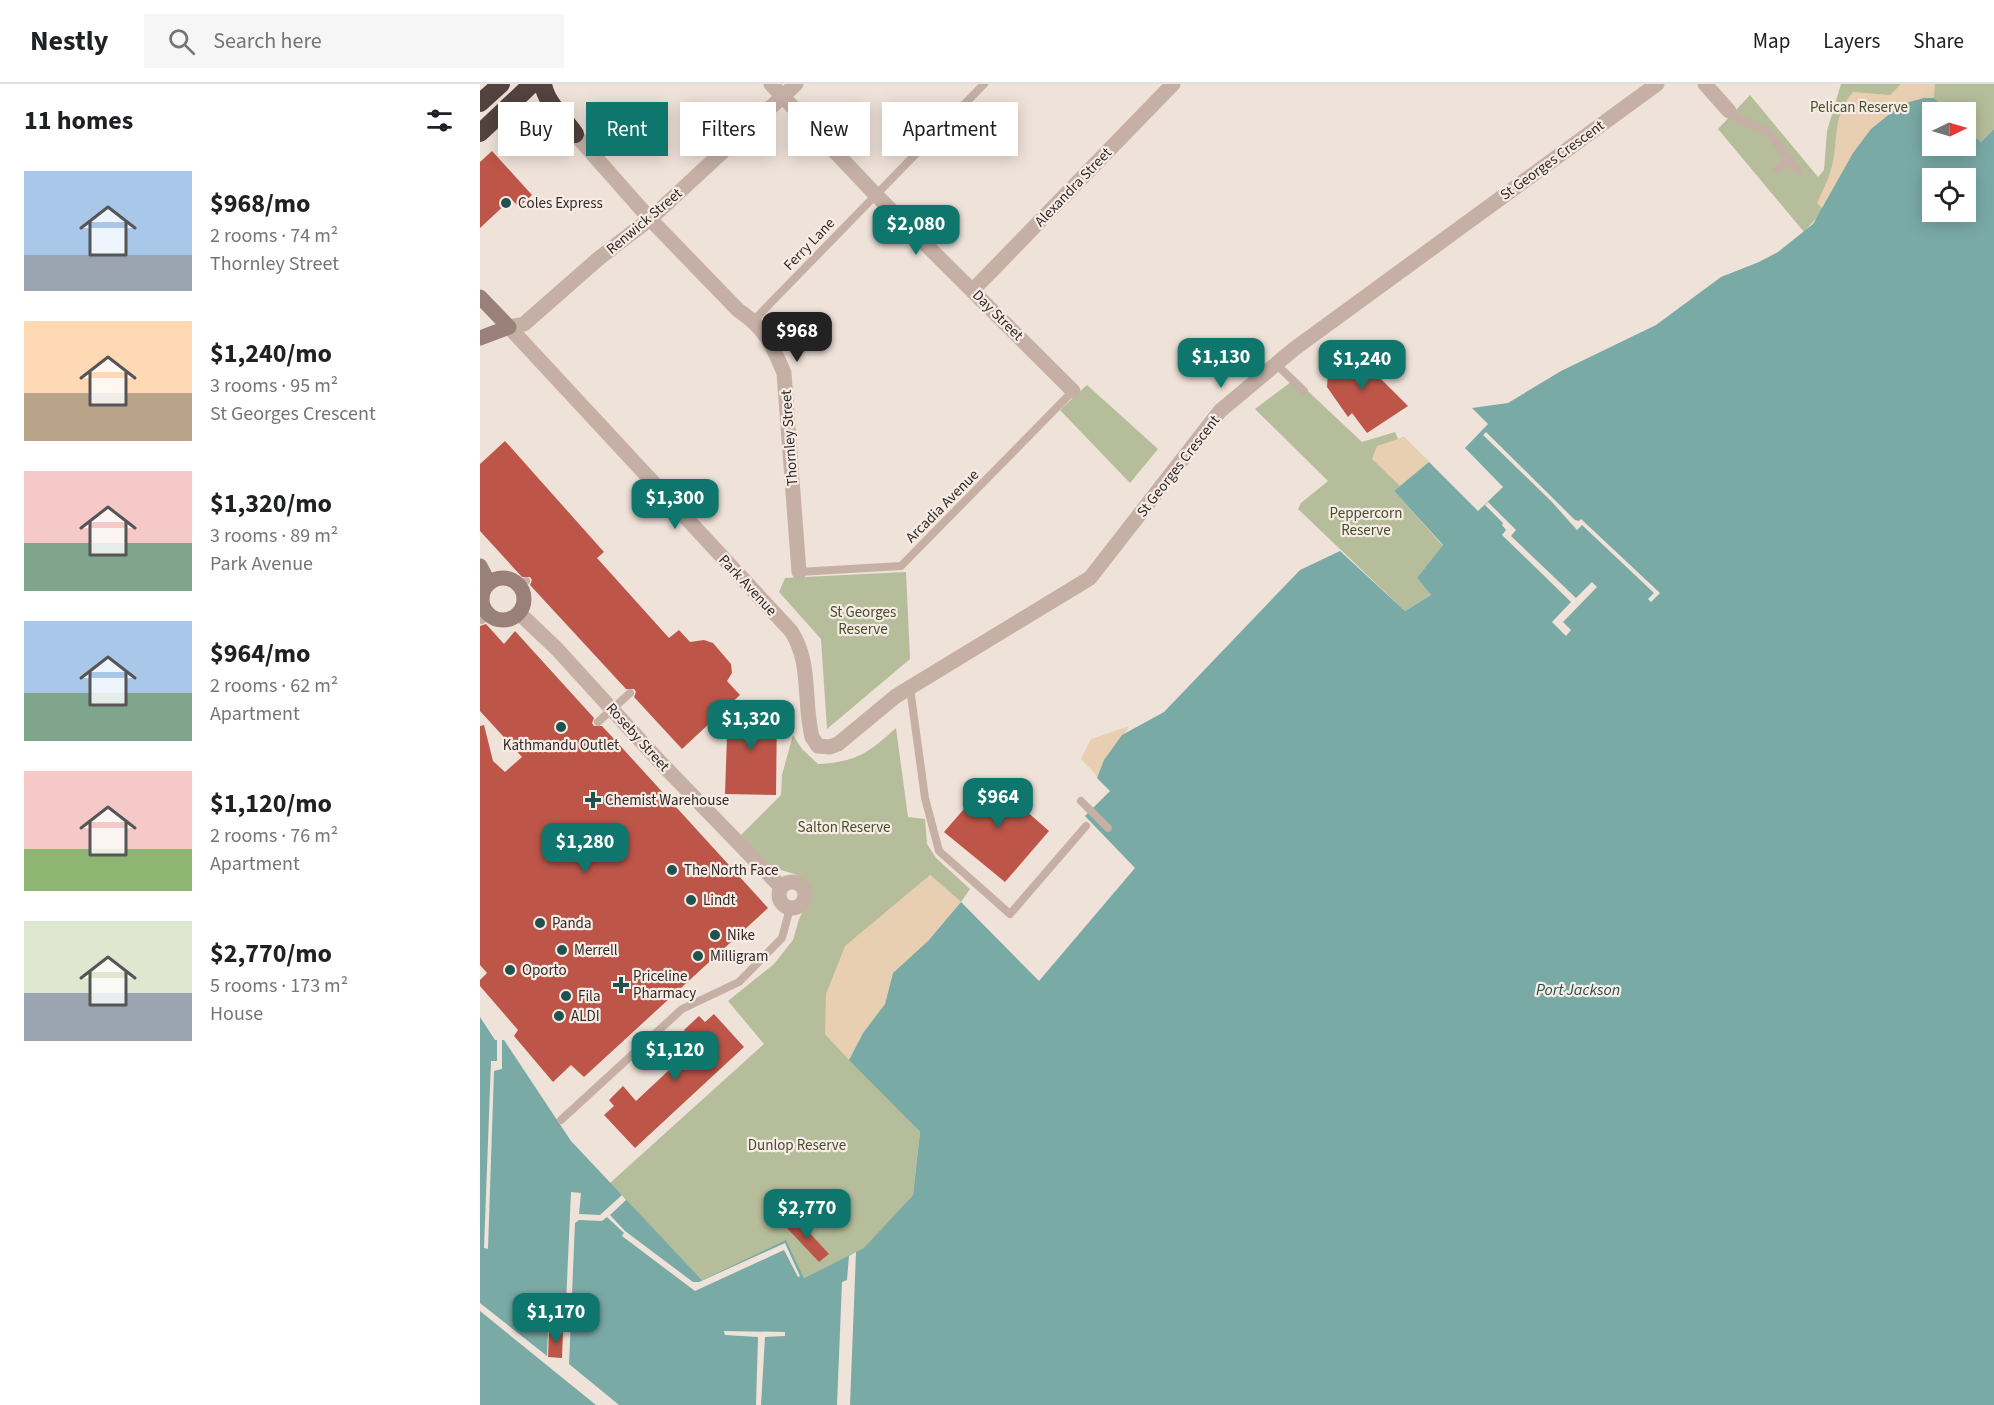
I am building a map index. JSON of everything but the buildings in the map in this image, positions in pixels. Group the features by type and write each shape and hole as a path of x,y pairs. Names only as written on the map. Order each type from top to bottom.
{"highway":[{"path":"480,103 501,84"},
{"path":"480,133 532,84"},
{"path":"543,84 548,100 575,134"}],"street":[{"name":"Day Street","path":"771,84 875,194 1073,391"},
{"name":"Renwick Street","path":"480,338 524,324 598,259 650,219 796,84"},
{"name":"Alexandra Street","path":"973,290 1173,84"},
{"name":"St Georges Crescent","path":"814,743 821,748 834,746 910,688 1090,578 1220,411 1276,364 1657,84"},
{"path":"1705,84 1729,111"},
{"name":"Thornley Street","path":"575,134 650,219 738,310 754,320 773,346 784,373 799,572"},
{"name":"Park Avenue","path":"480,297 791,631 798,642 803,658 810,730 814,743"},
{"path":"480,566 489,583"},
{"path":"508,579 523,584 523,600 519,613 514,617 500,620 485,617 482,595 489,583 508,579"},
{"name":"Roseby Street","path":"519,613 556,648 660,762 781,887 780,900 790,908"},
{"path":"781,887 794,882 801,885 805,891 802,903 790,908"}],"lane":[{"name":"Ferry Lane","path":"754,320 984,84"},
{"path":"1729,111 1738,119 1768,132 1798,171"},
{"path":"1777,169 1789,159"},
{"path":"1276,364 1304,391"},
{"name":"Arcadia Avenue","path":"799,572 901,566 1073,391"},
{"path":"910,688 926,798 939,851 1010,914 1086,826"},
{"path":"598,722 630,693"},
{"path":"1081,801 1108,828"},
{"path":"561,1120 682,1009 739,982 782,938 790,908"}],"green space":[{"name":"Pelican Reserve","path":"1841,84 1994,84 1994,129 1981,142 1976,138 1976,102 1938,102 1934,98 1929,102 1922,102 1922,107 1843,170 1820,214 1804,232 1718,129 1750,95 1818,177 1824,170 1827,131"},
{"name":"Peppercorn Reserve","path":"1295,379 1362,442 1395,432 1398,439 1404,437 1429,462 1394,491 1443,546 1417,578 1431,595 1405,611 1298,509 1301,503 1328,481 1255,409"},
{"path":"1087,385 1158,449 1130,483 1060,410"},
{"name":"St Georges Reserve","path":"906,572 910,659 827,729 821,639 779,592 785,578"},
{"name":"Dunlop Reserve","path":"896,728 908,817 925,819 927,844 936,858 970,889 961,902 930,875 825,1034 920,1132 913,1195 865,1248 804,1278 786,1241 702,1280 610,1183 764,1044 728,1001 774,964 793,940 799,919 812,894 805,880 796,874 771,866 741,835 781,795 782,775 793,735 802,749 818,764 843,761 861,755"}],"sand":[{"path":"1901,84 1935,84 1934,98 1930,102 1922,102 1922,109 1914,116 1856,243 1817,203 1829,177 1838,122 1846,102 1853,92 1890,95"},
{"path":"1404,437 1429,462 1400,486 1372,459 1377,446"},
{"path":"1129,726 1099,778 1081,759 1091,739"},
{"path":"930,875 961,902 928,941 893,973 885,1004 863,1033 849,1060 825,1034 826,994 845,946"}],"water":[{"name":"Port Jackson","path":"1924,98 1934,98 1938,102 1922,102 1922,156 1976,156 1976,138 1981,142 1994,129 1994,1405 480,1405 480,1017 495,1040 504,1040 571,1141 702,1280 786,1240 804,1278 864,1248 913,1195 920,1132 849,1060 863,1033 885,1004 893,973 928,941 961,902 1039,981 1135,868 1085,816 1110,791 1097,778 1104,760 1122,735 1164,712 1300,570 1340,551 1405,611 1431,595 1417,578 1443,545 1394,491 1429,462 1478,511 1503,487 1465,448 1488,424 1472,408 1508,403 1561,371 1656,325 1721,277 1778,252 1813,224 1853,153 1871,129 1902,104"}],"pier":[{"path":"1486,432 1575,520 1581,519 1660,593 1651,602 1648,599 1654,593 1582,525 1577,530 1551,501 1483,435"},
{"path":"1488,502 1516,530 1511,536 1576,598 1592,582 1597,587 1563,622 1571,630 1566,636 1552,622 1571,602 1502,535 1506,530 1503,523 1485,505"},
{"path":"497,1037 502,1037 502,1069 494,1071 488,1249 484,1248 491,1061 497,1061"},
{"path":"571,1192 581,1193 579,1214 600,1215 622,1195 626,1200 610,1215 625,1231 693,1282 699,1282 785,1243 800,1276 798,1277 784,1250 695,1291 622,1236 624,1233 607,1217 602,1221 579,1220 575,1223 569,1364 619,1405 596,1405 480,1311 480,1303 547,1356 548,1325 565,1326"},
{"path":"856,1252 850,1405 837,1405 842,1282 847,1280 849,1256"},
{"path":"724,1331 785,1332 785,1336 765,1337 761,1405 756,1405 758,1337 725,1335"}],"place":[{"name":"Coles Express","path":"506,203"},
{"name":"Kathmandu Outlet","path":"561,727"},
{"name":"Chemist Warehouse","path":"593,800"},
{"name":"The North Face","path":"672,870"},
{"name":"Lindt","path":"691,900"},
{"name":"Panda","path":"540,923"},
{"name":"Nike","path":"715,935"},
{"name":"Merrell","path":"562,950"},
{"name":"Milligram","path":"698,956"},
{"name":"Oporto","path":"510,970"},
{"name":"Priceline Pharmacy","path":"621,985"},
{"name":"Fila","path":"566,996"},
{"name":"ALDI","path":"559,1016"}],"park label":[{"name":"Salton Reserve","path":"844,827"}]}
